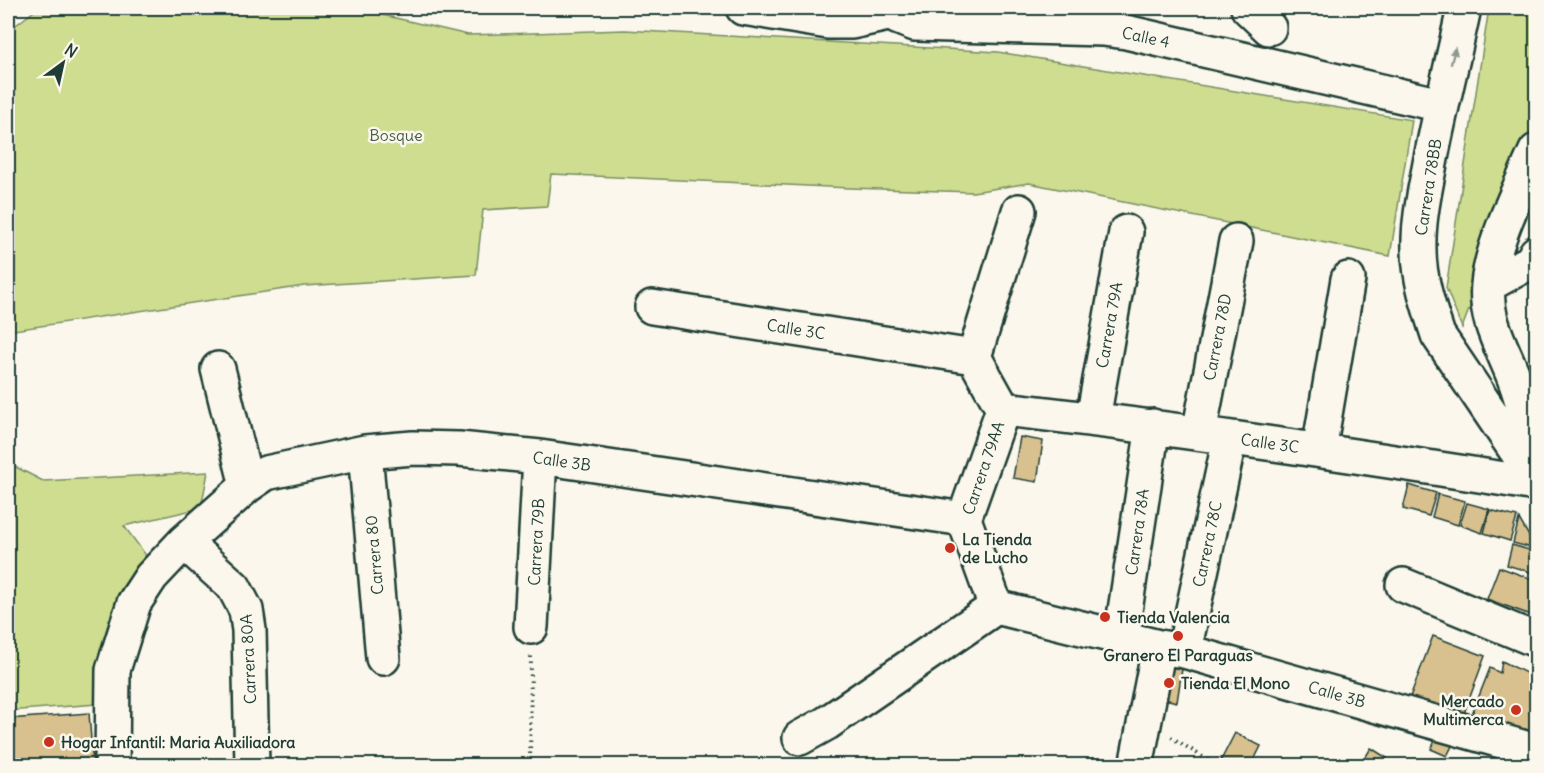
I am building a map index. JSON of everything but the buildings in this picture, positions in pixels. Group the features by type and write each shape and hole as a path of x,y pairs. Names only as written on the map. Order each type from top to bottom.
{"street":[{"name":"Calle 4","path":"743,8 828,22 852,22 891,10 902,21 915,24 1103,29 1441,105"},
{"name":"Carrera 78BB","path":"1464,8 1441,105 1423,204 1419,250 1429,309 1438,335 1536,482"},
{"path":"1536,151 1495,254 1488,285 1488,310 1495,335 1518,388 1536,470"},
{"path":"974,357 1019,211"},
{"name":"Carrera 79A","path":"1093,419 1125,232"},
{"name":"Carrera 78D","path":"1214,436 1236,242"},
{"path":"1488,285 1532,261 1536,253"},
{"path":"1319,450 1348,279"},
{"name":"Calle 3C","path":"652,307 974,357"},
{"name":"Carrera 79AA","path":"974,357 1004,409 964,519 996,607"},
{"path":"218,369 247,486"},
{"name":"Calle 3C","path":"1004,409 1153,426 1536,482"},
{"name":"Carrera 78A","path":"1121,638 1153,426"},
{"name":"Carrera 78C","path":"1136,765 1146,721 1172,649 1214,436"},
{"name":"Calle 3B","path":"112,765 113,670 134,603 151,577 184,542 247,486 266,473 364,452 413,448 459,449 540,457 964,519"},
{"name":"Carrera 80","path":"364,452 383,658"},
{"name":"Carrera 79B","path":"531,627 540,457"},
{"name":"Carrera 80A","path":"184,542 234,587 246,610 249,630 252,765"},
{"path":"1403,585 1536,640"},
{"path":"800,738 827,723 996,607"},
{"name":"Calle 3B","path":"996,607 1172,649 1536,751"}],"path":[{"path":"531,627 531,765"},
{"path":"1146,721 1216,765"}],"green space":[{"name":"Bosque","path":"38,8 353,8 468,35 625,30 998,52 1412,120 1390,256 1029,183 973,192 551,174 547,206 483,210 476,275 304,286 8,331 8,31"},
{"path":"1489,8 1536,8 1536,134 1462,328 1446,288"},
{"path":"8,463 43,481 208,472 201,508 124,526 151,562 97,704 8,711"}],"place":[{"name":"La Tienda de Lucho","path":"950,548"},
{"name":"Tienda Valencia","path":"1105,617"},
{"name":"Granero El Paraguas","path":"1178,636"},
{"name":"Tienda El Mono","path":"1169,683"},
{"name":"Mercado Multimerca","path":"1516,710"},
{"name":"Hogar Infantil: Maria Auxiliadora","path":"49,742"}]}
